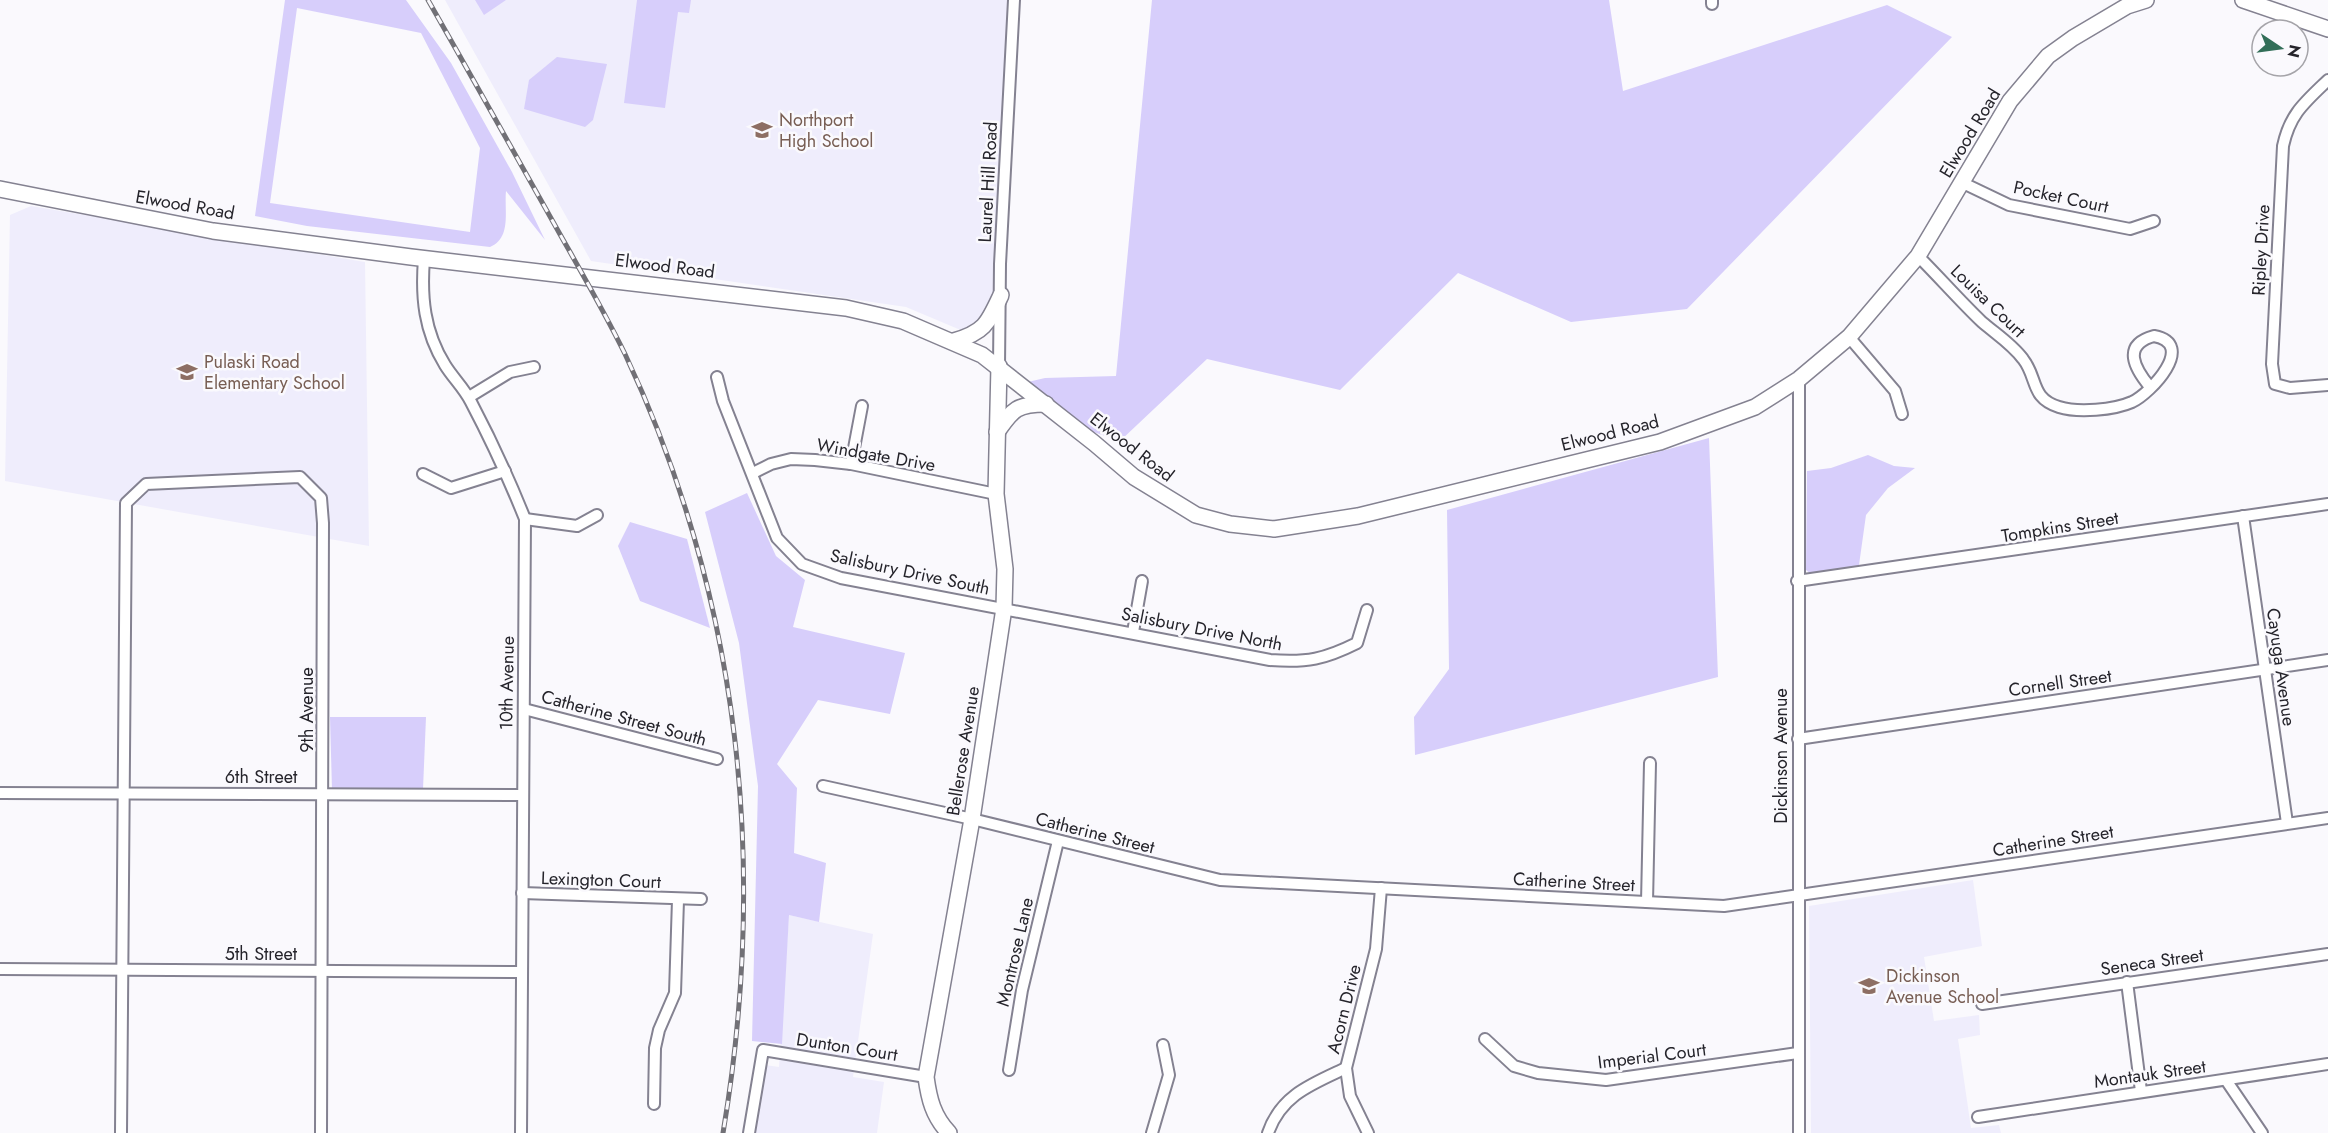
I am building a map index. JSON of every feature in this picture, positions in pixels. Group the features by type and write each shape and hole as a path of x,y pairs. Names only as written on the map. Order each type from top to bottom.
{"main road":[{"name":"Elwood Road","path":"0,189 213,231 424,259 846,308 903,321 954,341 999,366 1134,477 1185,510 1230,524 1274,529 1358,516 1660,442 1755,407 1798,379 1849,337 1918,256 2010,101 2048,56 2073,38 2118,12 2146,0"},
{"path":"2243,0 2328,29"},
{"path":"954,341 975,336 987,325 1001,295"},
{"name":"Bellerose Avenue","path":"949,1133 940,1123 929,1101 926,1077 972,819 1004,608 1005,569 996,494 999,366"},
{"path":"997,432 1012,411 1026,404 1046,404"}],"street":[{"name":"Laurel Hill Road","path":"999,366 1014,0"},
{"name":"Ripley Drive","path":"2328,80 2299,108 2288,125 2283,146 2272,364 2275,384 2290,388 2328,385"},
{"name":"Pocket Court","path":"1963,183 2009,205 2108,225 2130,229 2154,221"},
{"name":"Louisa Court","path":"1918,256 1979,319 2015,348 2025,361 2035,389 2045,401 2060,408 2077,410 2123,405 2140,398 2164,375 2171,358 2169,346 2165,340 2154,336 2140,343 2133,355 2135,367 2150,387"},
{"name":"10th Avenue","path":"424,259 421,294 426,325 444,364 469,397 505,471 525,519 520,1133"},
{"path":"1849,337 1895,391 1902,414"},
{"path":"469,397 510,372 534,367"},
{"name":"Salisbury Drive South","path":"717,377 723,401 753,473 763,508 777,538 802,564 841,578 1004,608"},
{"name":"Dickinson Avenue","path":"1798,379 1799,1133"},
{"path":"851,464 862,406"},
{"name":"Windgate Drive","path":"753,473 771,464 791,459 851,464 996,494"},
{"path":"423,474 451,488 505,471"},
{"name":"9th Avenue","path":"123,794 126,502 146,484 300,477 321,498 323,524 321,1133"},
{"name":"Tompkins Street","path":"1797,581 2328,504"},
{"path":"525,519 577,526 597,515"},
{"name":"Cayuga Avenue","path":"2243,516 2287,823"},
{"path":"1132,632 1142,580"},
{"name":"Salisbury Drive North","path":"1004,608 1270,660 1319,660 1357,643 1367,609"},
{"name":"Cornell Street","path":"1798,739 2328,660"},
{"name":"Catherine Street South","path":"524,709 717,759"},
{"path":"1647,902 1650,763"},
{"name":"Catherine Street","path":"824,786 972,819 1220,880 1724,906 2328,818"},
{"name":"6th Street","path":"0,793 522,795"},
{"path":"121,1133 123,794"},
{"name":"Montrose Lane","path":"1009,1070 1022,990 1058,841"},
{"name":"Acorn Drive","path":"1368,1133 1350,1096 1346,1068 1376,949 1381,888"},
{"name":"Lexington Court","path":"522,893 701,899"},
{"path":"654,1104 655,1048 659,1030 675,993 678,900"},
{"name":"Seneca Street","path":"1982,1004 2328,954"},
{"name":"5th Street","path":"0,969 521,972"},
{"path":"2127,982 2141,1091"},
{"name":"Imperial Court","path":"1485,1039 1514,1066 1538,1073 1606,1080 1798,1053"},
{"path":"1152,1133 1169,1075 1163,1045"},
{"name":"Dunton Court","path":"749,1133 763,1050 926,1077"},
{"name":"Montauk Street","path":"1978,1117 2328,1064"},
{"path":"1268,1133 1284,1103 1302,1088 1346,1068"},
{"path":"2226,1080 2262,1133"}],"shaded area":[{"path":"285,0 406,0 451,63 512,172 545,240 506,191 502,237 490,247 307,226 255,216","holes":["297,8 421,33 480,148 470,232 270,203"]},
{"name":"Northport High School","path":"445,0 1011,0 998,294 970,334 906,307 591,261"},
{"path":"475,0 506,0 484,15"},
{"path":"637,0 691,0 689,13 678,12 665,108 624,103"},
{"path":"1152,0 1609,0 1623,91 1887,5 1952,37 1687,309 1571,322 1458,273 1340,390 1207,359 1120,441 1058,420 1010,386 1045,378 1116,376"},
{"path":"557,57 607,64 593,120 585,127 524,109 529,80"},
{"name":"Pulaski Road Elementary School","path":"31,206 365,262 369,546 5,481 10,215"},
{"path":"1709,438 1718,677 1415,755 1414,717 1449,669 1447,510"},
{"path":"1868,455 1894,466 1915,468 1888,488 1866,515 1859,565 1846,571 1811,574 1806,570 1807,471 1831,468"},
{"path":"747,493 776,556 805,580 793,627 905,653 890,714 818,700 777,764 797,788 794,853 826,863 819,922 789,915 782,1044 752,1041 758,786 739,643 705,512"},
{"path":"630,522 687,539 710,628 640,601 618,546"},
{"path":"330,717 426,717 423,789 332,790"},
{"name":"Dickinson Avenue School","path":"1973,880 1982,946 1924,957 1934,1021 1979,1015 1980,1035 1958,1039 1971,1128 1999,1125 2001,1133 1811,1133 1809,906"},
{"path":"789,915 873,934 853,1077 884,1082 877,1133 754,1133 765,1065 779,1067"}],"railway":[{"path":"428,0 587,282 625,354 664,447 696,542 719,639 734,736 742,834 743,933 736,1033 723,1133"}],"place":[{"name":"Northport High School","path":"762,130"},
{"name":"Pulaski Road Elementary School","path":"187,372"},
{"name":"Dickinson Avenue School","path":"1869,986"}]}
